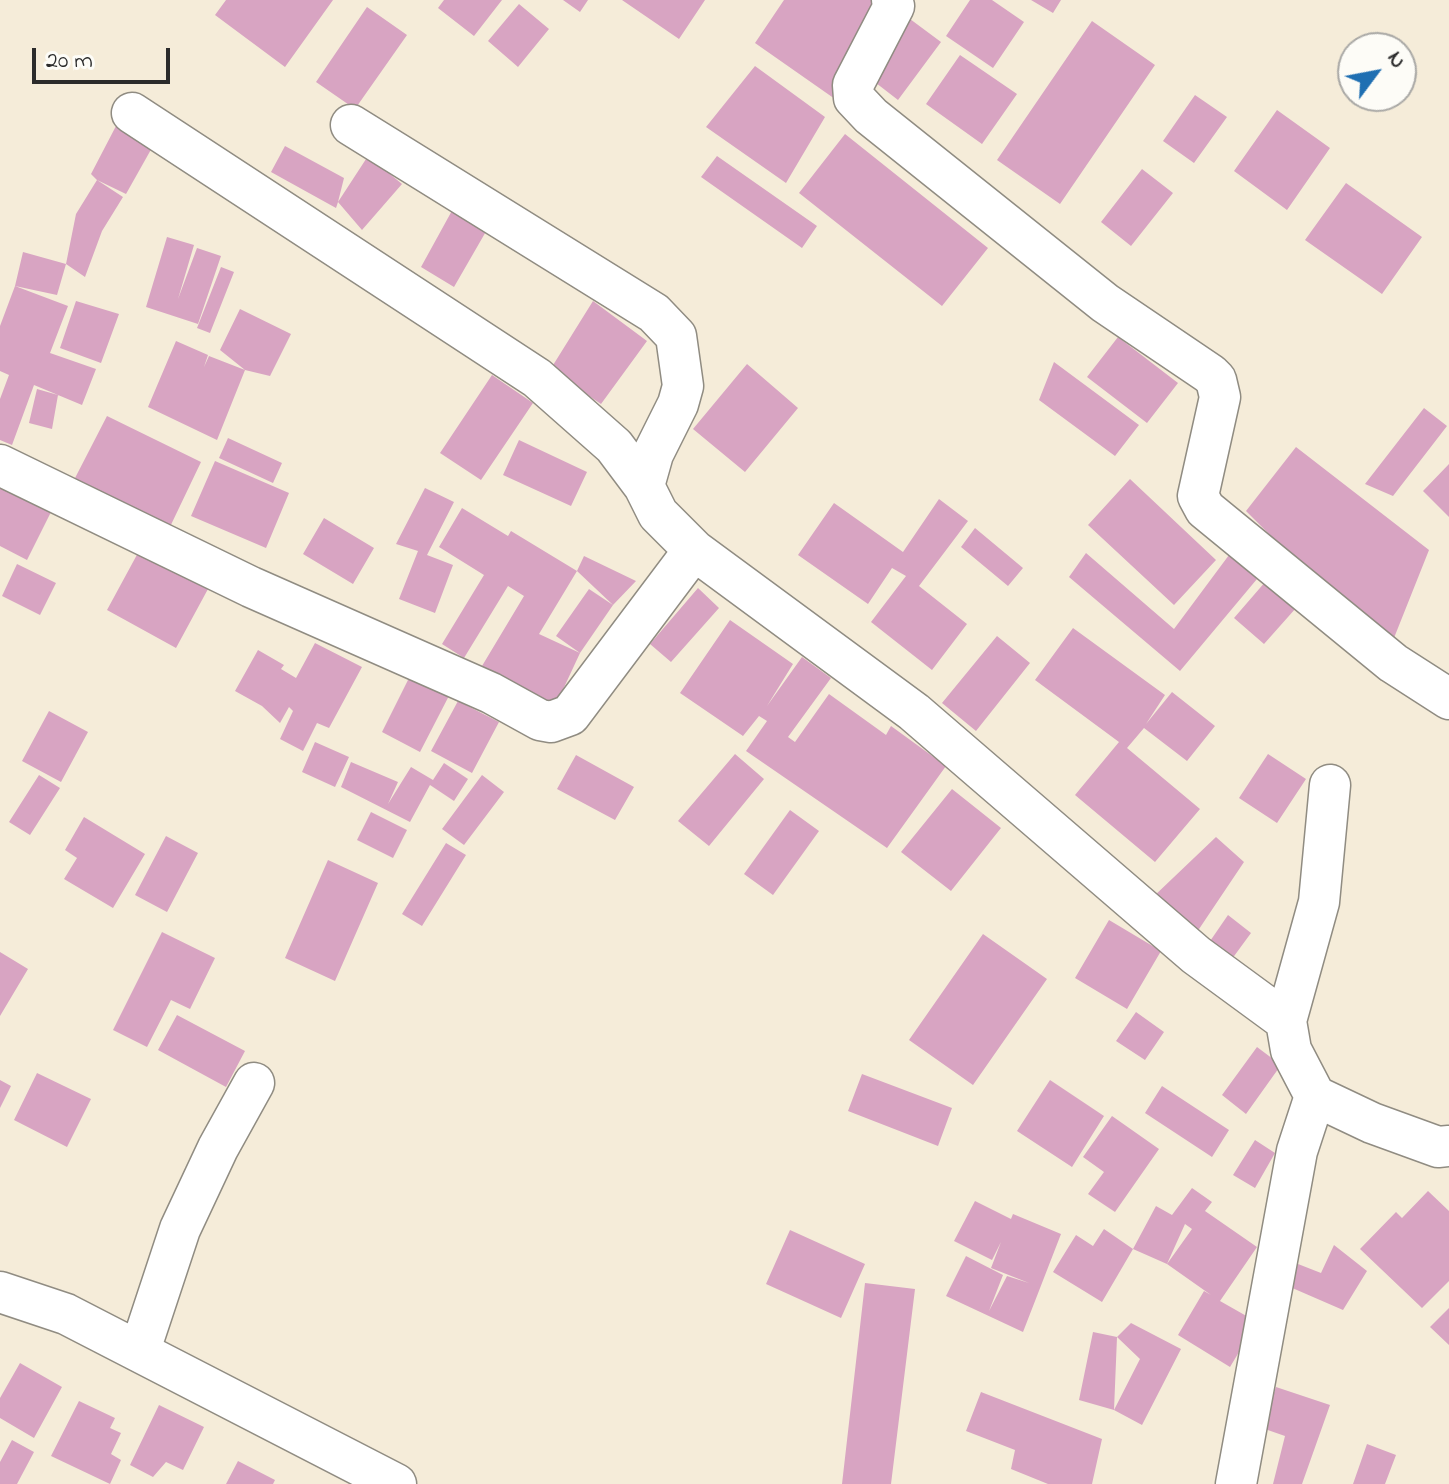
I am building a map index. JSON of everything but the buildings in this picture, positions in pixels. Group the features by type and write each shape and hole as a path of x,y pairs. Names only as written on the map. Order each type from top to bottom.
{"street":[{"path":"892,0 894,6 853,85 854,98 871,116 1105,303 1216,380 1220,397 1198,496 1205,509 1393,663 1449,699"},
{"path":"132,113 537,378 614,446 644,486 658,514 694,550 914,712 1196,955 1286,1021"},
{"path":"351,125 654,313 676,336 683,386 678,404 653,454 644,486"},
{"path":"0,465 251,587 491,693 540,720 551,722 570,715 694,550"},
{"path":"1330,785 1319,902 1286,1021 1291,1050 1315,1096 1372,1123 1445,1150"},
{"path":"140,1350 180,1229 218,1148 254,1083"},
{"path":"1236,1484 1297,1151 1315,1096"},
{"path":"0,1292 66,1314 140,1350 391,1483"}]}
